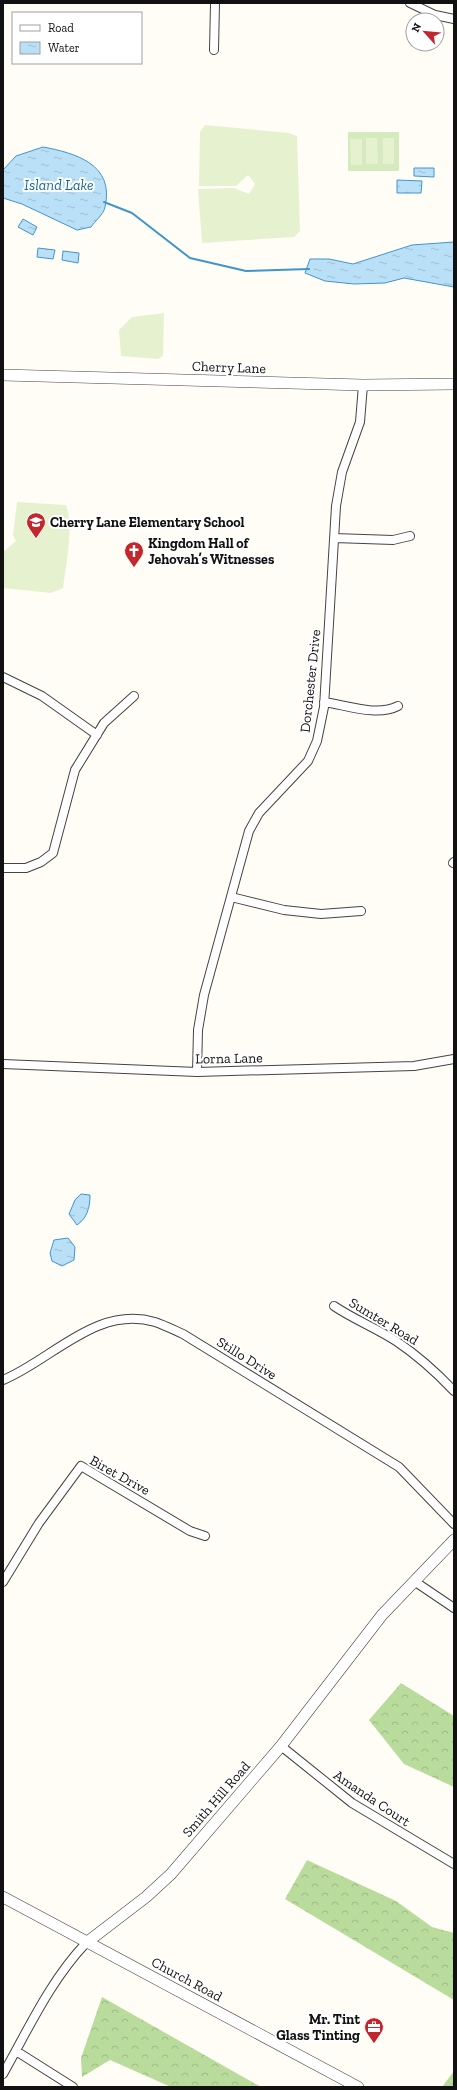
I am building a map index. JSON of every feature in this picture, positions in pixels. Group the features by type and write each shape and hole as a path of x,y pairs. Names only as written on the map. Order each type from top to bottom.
{"street":[{"path":"214,50 215,3"},
{"path":"410,3 435,16 454,19"},
{"name":"Cherry Lane","path":"3,375 363,385 454,384"},
{"name":"Dorchester Drive","path":"197,1072 198,1030 204,995 249,831 258,813 308,761 317,741 324,702 336,506 342,472 360,422 363,385"},
{"path":"334,538 393,540 410,536"},
{"path":"3,677 17,682 42,696 97,735"},
{"path":"3,868 26,868 41,862 53,853 75,770 104,723 134,696"},
{"path":"324,702 380,711 390,710 398,706"},
{"path":"231,897 284,910 313,913 360,911"},
{"name":"Lorna Lane","path":"3,1064 197,1072 414,1066 454,1059"},
{"name":"Sumter Road","path":"334,1306 396,1341 420,1358 454,1391"},
{"name":"Stillo Drive","path":"3,1380 96,1326 130,1318 155,1322 183,1334 399,1467 454,1524"},
{"name":"Biret Drive","path":"3,1582 39,1523 81,1466 190,1531 205,1536"},
{"name":"Smith Hill Road","path":"3,2074 49,1990 71,1960 86,1943 146,1897 171,1874 281,1746 382,1615 454,1540"},
{"path":"414,1581 454,1608"},
{"name":"Amanda Court","path":"281,1746 352,1803 454,1864"},
{"name":"Church Road","path":"3,1897 86,1943 358,2087"},
{"path":"16,2051 72,2087"}],"green space":[{"path":"205,125 289,133 297,136 300,231 294,237 202,243 198,189 234,188 249,194 255,184 248,175 236,186 199,186 200,132"},
{"path":"348,132 399,132 399,171 348,171"},
{"path":"366,138 377,138 378,164 366,164"},
{"path":"383,138 394,138 394,164 383,164"},
{"path":"350,139 362,139 362,165 351,165"},
{"path":"164,313 163,356 158,359 121,356 119,330 132,317"},
{"name":"Cherry Lane Elementary School","path":"17,502 66,505 69,535 63,588 51,593 3,588 3,552 16,541 13,535"},
{"path":"401,1683 454,1716 454,1787 404,1764 369,1720"},
{"path":"307,1860 396,1901 432,1927 454,1933 454,2000 285,1899"},
{"path":"102,1997 261,2087 171,2087 110,2060 82,2077 81,2058"},
{"path":"454,2071 454,2087 442,2087"}],"water":[{"name":"Island Lake","path":"43,147 79,157 90,163 104,180 107,192 105,207 101,215 91,227 77,230 22,204 3,198 3,170 16,156"},
{"path":"414,168 434,168 434,177 414,176"},
{"path":"397,180 422,181 421,193 397,193"},
{"path":"23,219 37,227 33,235 18,227"},
{"path":"454,242 454,287 404,278 385,283 354,284 325,281 305,273 310,259 329,259 353,264 412,245"},
{"path":"38,248 55,250 53,259 37,257"},
{"path":"63,251 79,253 78,263 62,260"},
{"path":"81,1194 90,1195 89,1204 86,1216 77,1225 69,1214 75,1200"},
{"path":"68,1238 75,1247 74,1260 62,1266 52,1261 50,1253 54,1240"}],"waterway":[{"path":"104,202 132,213 190,258 246,271 309,269"}],"place":[{"name":"Cherry Lane Elementary School","path":"36,539"},
{"name":"Kingdom Hall of Jehovah’s Witnesses","path":"134,568"},
{"name":"Mr. Tint Glass Tinting","path":"374,2044"}]}
